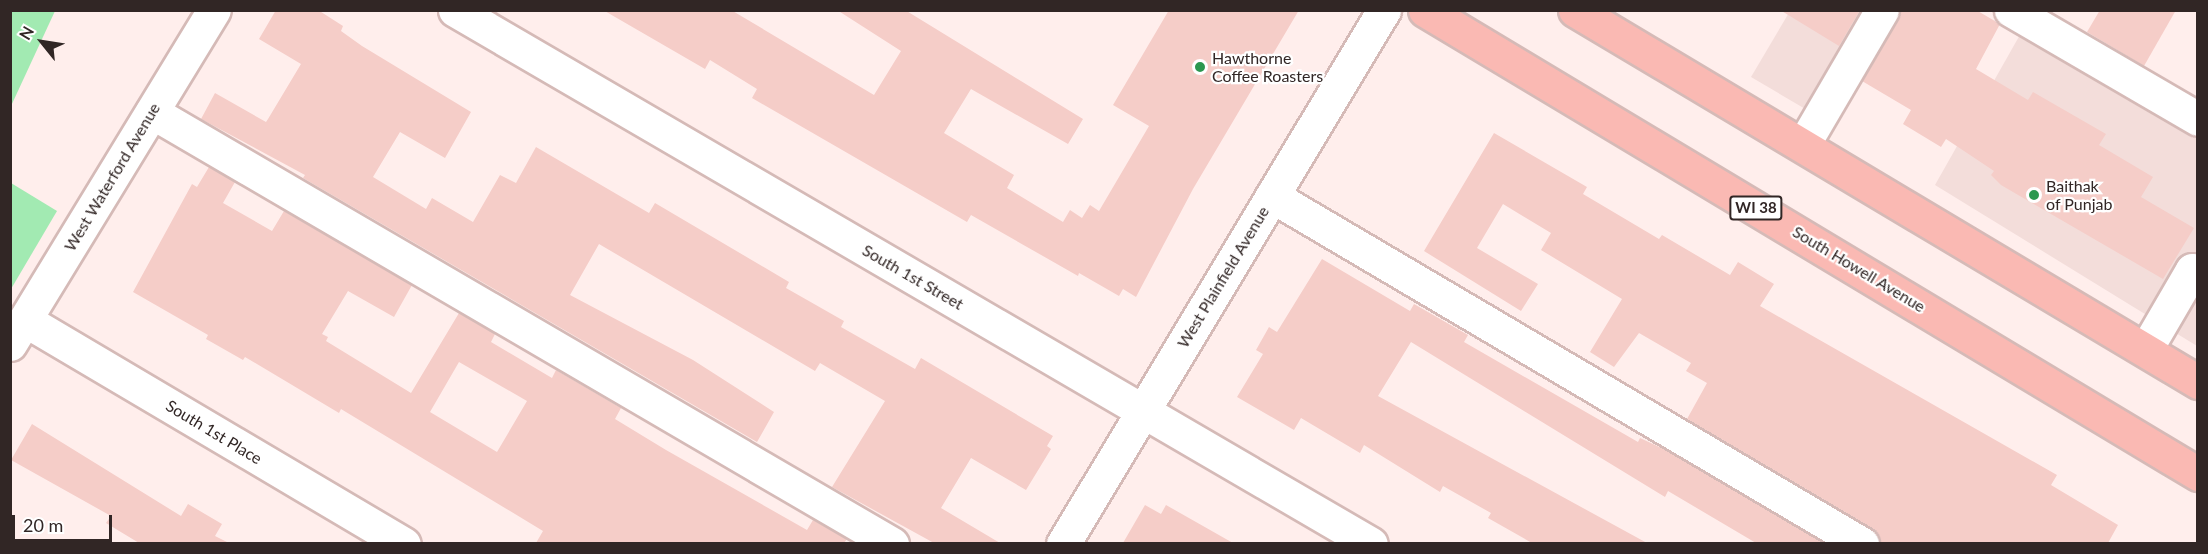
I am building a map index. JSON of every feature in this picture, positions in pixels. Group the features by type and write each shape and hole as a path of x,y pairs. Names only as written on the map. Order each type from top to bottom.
{"main road":[{"name":"South Howell Avenue","path":"1425,10 2198,474"},
{"path":"1594,15 1803,145 2198,382"}],"street":[{"name":"West Waterford Avenue","path":"17,332 214,10"},
{"name":"South 1st Street","path":"455,10 1371,543"},
{"name":"West Plainfield Avenue","path":"1062,543 1384,10"},
{"path":"1803,145 1881,10"},
{"path":"2011,10 2198,119"},
{"path":"152,112 892,543"},
{"path":"1272,196 1862,543"},
{"path":"2146,349 2192,270 2198,273"},
{"name":"South 1st Place","path":"17,332 404,543"}],"shaded area":[{"path":"1790,11 1866,11 1807,110 1751,77"},
{"path":"2021,33 2197,134 2197,346 1935,185"}],"green space":[{"path":"10,11 55,11 11,106"},
{"path":"11,183 57,211 11,289"}],"building":[{"path":"276,10 318,10 343,26 341,31 362,46 471,112 445,158 400,132 373,177 426,209 432,198 473,222 500,175 516,183 536,147 649,213 655,203 789,282 786,288 844,321 841,327 915,369 921,358 1053,436 1047,446 1051,449 1026,490 971,458 941,508 1000,543 934,543 832,487 885,401 820,363 815,371 599,244 570,295 693,360 774,412 757,442 303,178 305,175 201,119 215,93 266,122 301,64 259,39"},
{"path":"603,10 731,10 874,95 901,51 837,10 905,10 1083,119 1068,144 971,89 944,133 1014,175 1007,188 1063,222 1070,210 1082,218 1090,205 1099,211 1149,126 1113,105 1169,10 1299,10 1193,189 1136,297 1123,289 1119,296 1079,273 1078,276 971,215 967,222 752,98 757,89 710,60 705,69"},
{"path":"1780,10 1860,10 1839,46"},
{"path":"1901,10 1976,10 2000,24 1976,69 2028,100 2033,92 2106,134 2099,145 2153,177 2141,197 2194,228 2163,279 2001,185 1991,175 1994,171 1946,139 1941,147 1903,124 1911,110 1862,81"},
{"path":"2100,10 2176,10 2144,66 2087,32"},
{"path":"1494,133 1587,187 1583,194 1659,239 1662,235 1730,275 1738,262 1774,284 1760,306 2057,475 2051,485 2118,525 2108,543 1881,543 1872,528 1687,419 1707,383 1686,371 1691,363 1639,333 1614,367 1590,352 1622,299 1541,250 1551,233 1503,204 1477,248 1538,284 1521,311 1424,251"},
{"path":"209,167 235,182 223,203 272,231 284,211 412,285 394,317 348,291 322,334 328,337 326,341 411,393 459,313 495,334 491,342 552,378 556,370 621,408 615,419 666,450 807,530 813,520 847,539 844,543 536,543 543,531 341,409 339,413 245,357 243,360 206,339 208,335 133,292 192,184 197,187","holes":["459,362 527,401 497,452 430,412"]},
{"path":"1322,259 1410,311 1414,304 1468,335 1464,342 1638,442 1640,438 1668,451 1824,543 1756,543 1668,491 1665,497 1411,342 1378,396 1647,543 1532,543 1488,518 1491,513 1443,486 1440,492 1364,445 1360,453 1301,418 1294,430 1237,397 1263,354 1256,350 1269,327 1277,332"},
{"path":"32,424 181,516 188,504 222,524 215,536 229,543 139,543 106,523 111,516 11,460"},
{"path":"1145,505 1161,514 1166,505 1233,543 1123,543"}],"place":[{"name":"Hawthorne Coffee Roasters","path":"1200,67"},
{"name":"Baithak of Punjab","path":"2034,195"}]}
